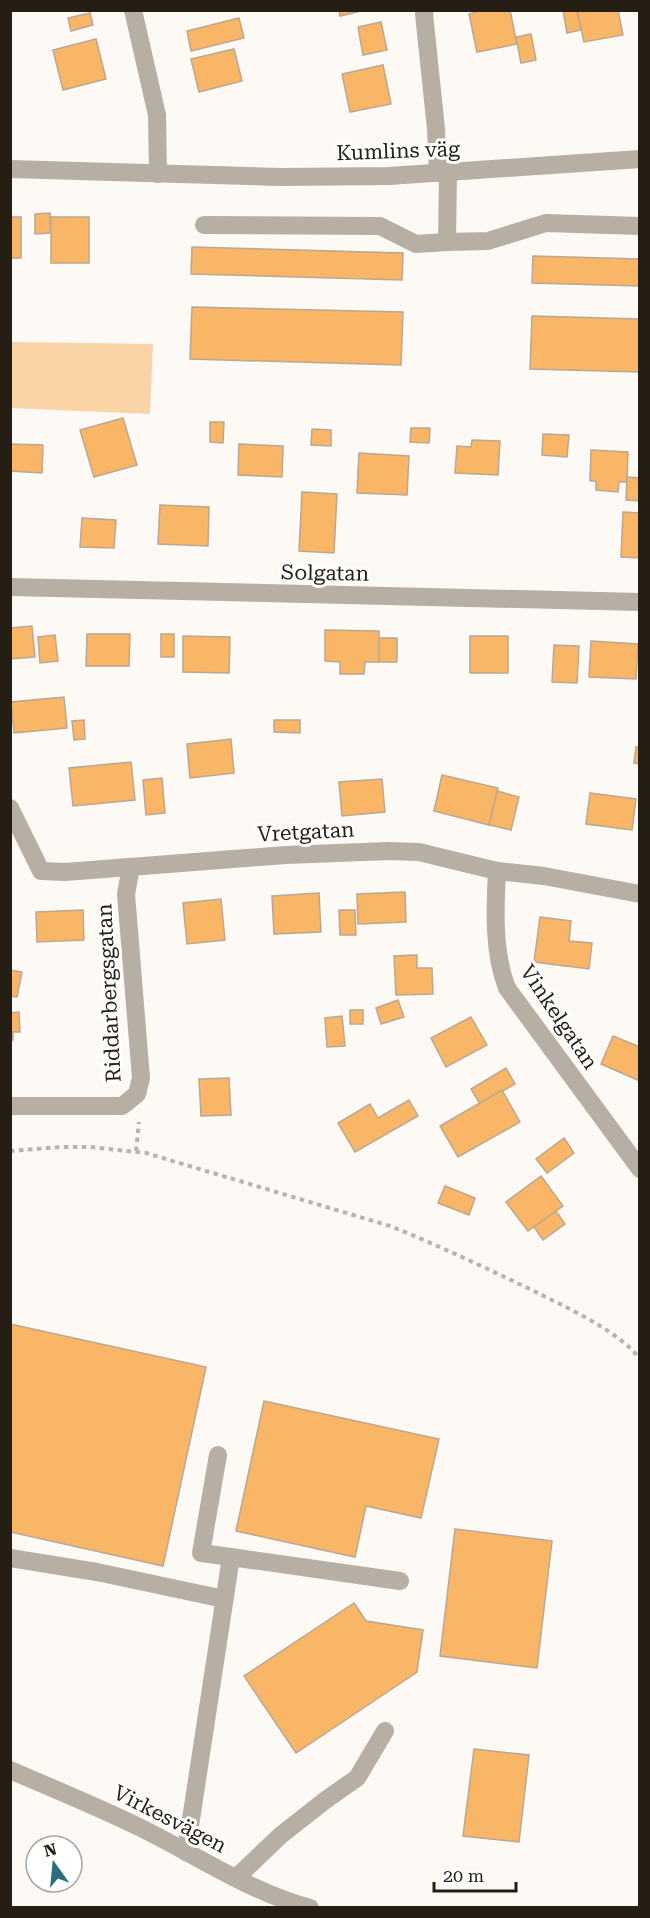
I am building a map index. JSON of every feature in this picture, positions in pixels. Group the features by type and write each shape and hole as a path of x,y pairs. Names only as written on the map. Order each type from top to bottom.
{"street":[{"path":"134,10 157,115 158,174"},
{"path":"425,10 436,129 443,173 447,242"},
{"name":"Kumlins väg","path":"10,169 293,177 389,176 639,159"},
{"path":"204,225 380,226 416,244 488,241 546,223 639,226"},
{"name":"Solgatan","path":"10,587 639,602"},
{"name":"Vretgatan","path":"10,808 40,871 65,872 286,855 419,852 497,871 544,876 639,894"},
{"name":"Riddarbergsgatan","path":"10,1106 122,1106 136,1095 141,1078 126,894 131,867"},
{"name":"Vinkelgatan","path":"497,871 495,906 501,972 507,988 639,1169"},
{"path":"218,1455 201,1553 400,1581"},
{"path":"186,1851 231,1557"},
{"path":"10,1558 97,1572 224,1599"},
{"path":"237,1877 281,1835 357,1778 386,1731"},
{"name":"Virkesvägen","path":"10,1770 130,1823 286,1901 310,1908"}],"path":[{"path":"10,1151 90,1147 146,1153 390,1226 445,1249 573,1311 604,1329 626,1345 639,1359"}],"shaded area":[{"path":"11,342 153,344 150,414 11,408"}],"building":[{"path":"339,10 365,10 340,16"},
{"path":"483,10 510,10 517,44 477,52 469,14"},
{"path":"563,10 577,10 581,30 567,33"},
{"path":"577,10 618,10 623,35 584,42"},
{"path":"90,13 93,25 71,31 68,18"},
{"path":"239,18 244,38 191,51 187,31"},
{"path":"381,22 387,50 363,55 358,27"},
{"path":"531,34 536,60 521,63 516,37"},
{"path":"96,39 106,79 63,90 53,50"},
{"path":"234,49 242,81 199,92 191,59"},
{"path":"383,65 391,104 350,112 342,74"},
{"path":"50,213 50,233 35,234 35,214"},
{"path":"10,217 21,217 21,258 10,258"},
{"path":"51,217 89,217 89,263 51,263"},
{"path":"192,247 403,253 402,280 191,274"},
{"path":"533,256 640,259 640,286 532,283"},
{"path":"192,307 403,312 401,365 190,359"},
{"path":"532,316 640,319 640,372 530,369"},
{"path":"123,418 137,465 94,477 80,430"},
{"path":"210,422 224,422 223,443 210,442"},
{"path":"411,428 430,428 429,443 410,442"},
{"path":"312,429 331,430 331,446 311,445"},
{"path":"543,434 569,435 567,457 542,455"},
{"path":"472,440 500,441 498,475 455,473 457,446 471,447"},
{"path":"10,444 43,445 42,473 10,471"},
{"path":"239,444 283,446 282,477 238,475"},
{"path":"591,450 628,452 627,482 619,482 618,492 596,490 596,481 590,481"},
{"path":"359,453 409,456 407,495 357,493"},
{"path":"627,477 640,478 640,501 626,500"},
{"path":"302,492 337,494 334,553 299,551"},
{"path":"160,505 209,507 208,546 158,544"},
{"path":"623,512 640,513 640,558 621,557"},
{"path":"82,518 116,520 114,548 80,547"},
{"path":"32,626 35,657 10,659 10,628"},
{"path":"325,630 379,631 379,662 365,662 364,674 340,674 340,662 325,661"},
{"path":"87,634 130,634 129,666 86,666"},
{"path":"161,634 174,634 174,657 161,657"},
{"path":"55,635 58,661 40,663 38,637"},
{"path":"183,636 230,637 229,673 183,672"},
{"path":"470,636 508,636 508,673 470,673"},
{"path":"379,638 397,638 397,662 379,662"},
{"path":"591,641 638,644 636,679 589,677"},
{"path":"554,645 579,646 577,683 552,682"},
{"path":"64,697 67,728 14,733 11,702"},
{"path":"84,720 85,739 74,740 72,721"},
{"path":"274,720 300,720 300,733 274,732"},
{"path":"231,739 234,773 190,778 187,744"},
{"path":"636,747 640,747 640,764 634,763"},
{"path":"131,762 135,800 73,806 69,768"},
{"path":"442,775 498,788 489,825 434,811"},
{"path":"162,778 165,813 146,815 143,780"},
{"path":"382,779 385,812 342,816 339,782"},
{"path":"497,791 519,797 511,830 489,825"},
{"path":"590,793 636,799 632,830 586,824"},
{"path":"405,892 406,922 358,924 357,894"},
{"path":"319,893 321,932 274,934 272,896"},
{"path":"221,899 225,940 187,944 183,903"},
{"path":"83,910 84,940 37,942 36,912"},
{"path":"339,910 355,910 356,935 340,935"},
{"path":"540,917 571,921 569,941 592,943 589,969 534,962"},
{"path":"417,955 417,968 432,968 433,994 396,995 394,956"},
{"path":"10,970 22,972 17,997 10,996"},
{"path":"398,1000 404,1017 381,1024 376,1008"},
{"path":"350,1010 363,1010 363,1024 350,1024"},
{"path":"19,1012 20,1032 13,1032 13,1040 10,1040 10,1013"},
{"path":"342,1016 345,1046 327,1047 325,1018"},
{"path":"471,1017 487,1045 446,1067 431,1038"},
{"path":"613,1036 640,1047 640,1081 601,1064"},
{"path":"506,1068 515,1084 480,1104 471,1089"},
{"path":"229,1078 231,1115 201,1116 199,1079"},
{"path":"502,1090 520,1122 458,1157 440,1126"},
{"path":"409,1100 418,1116 355,1152 338,1123 370,1104 378,1118"},
{"path":"564,1138 574,1153 547,1173 536,1159"},
{"path":"541,1176 563,1206 528,1231 506,1202"},
{"path":"445,1186 475,1198 469,1215 438,1203"},
{"path":"556,1211 565,1224 543,1240 534,1227"},
{"path":"10,1324 206,1367 163,1566 10,1532"},
{"path":"264,1401 439,1439 421,1518 366,1506 355,1557 236,1531"},
{"path":"455,1529 552,1541 537,1668 440,1656"},
{"path":"354,1603 366,1621 423,1630 417,1672 296,1753 244,1676"},
{"path":"474,1749 529,1755 519,1842 463,1836"}]}
